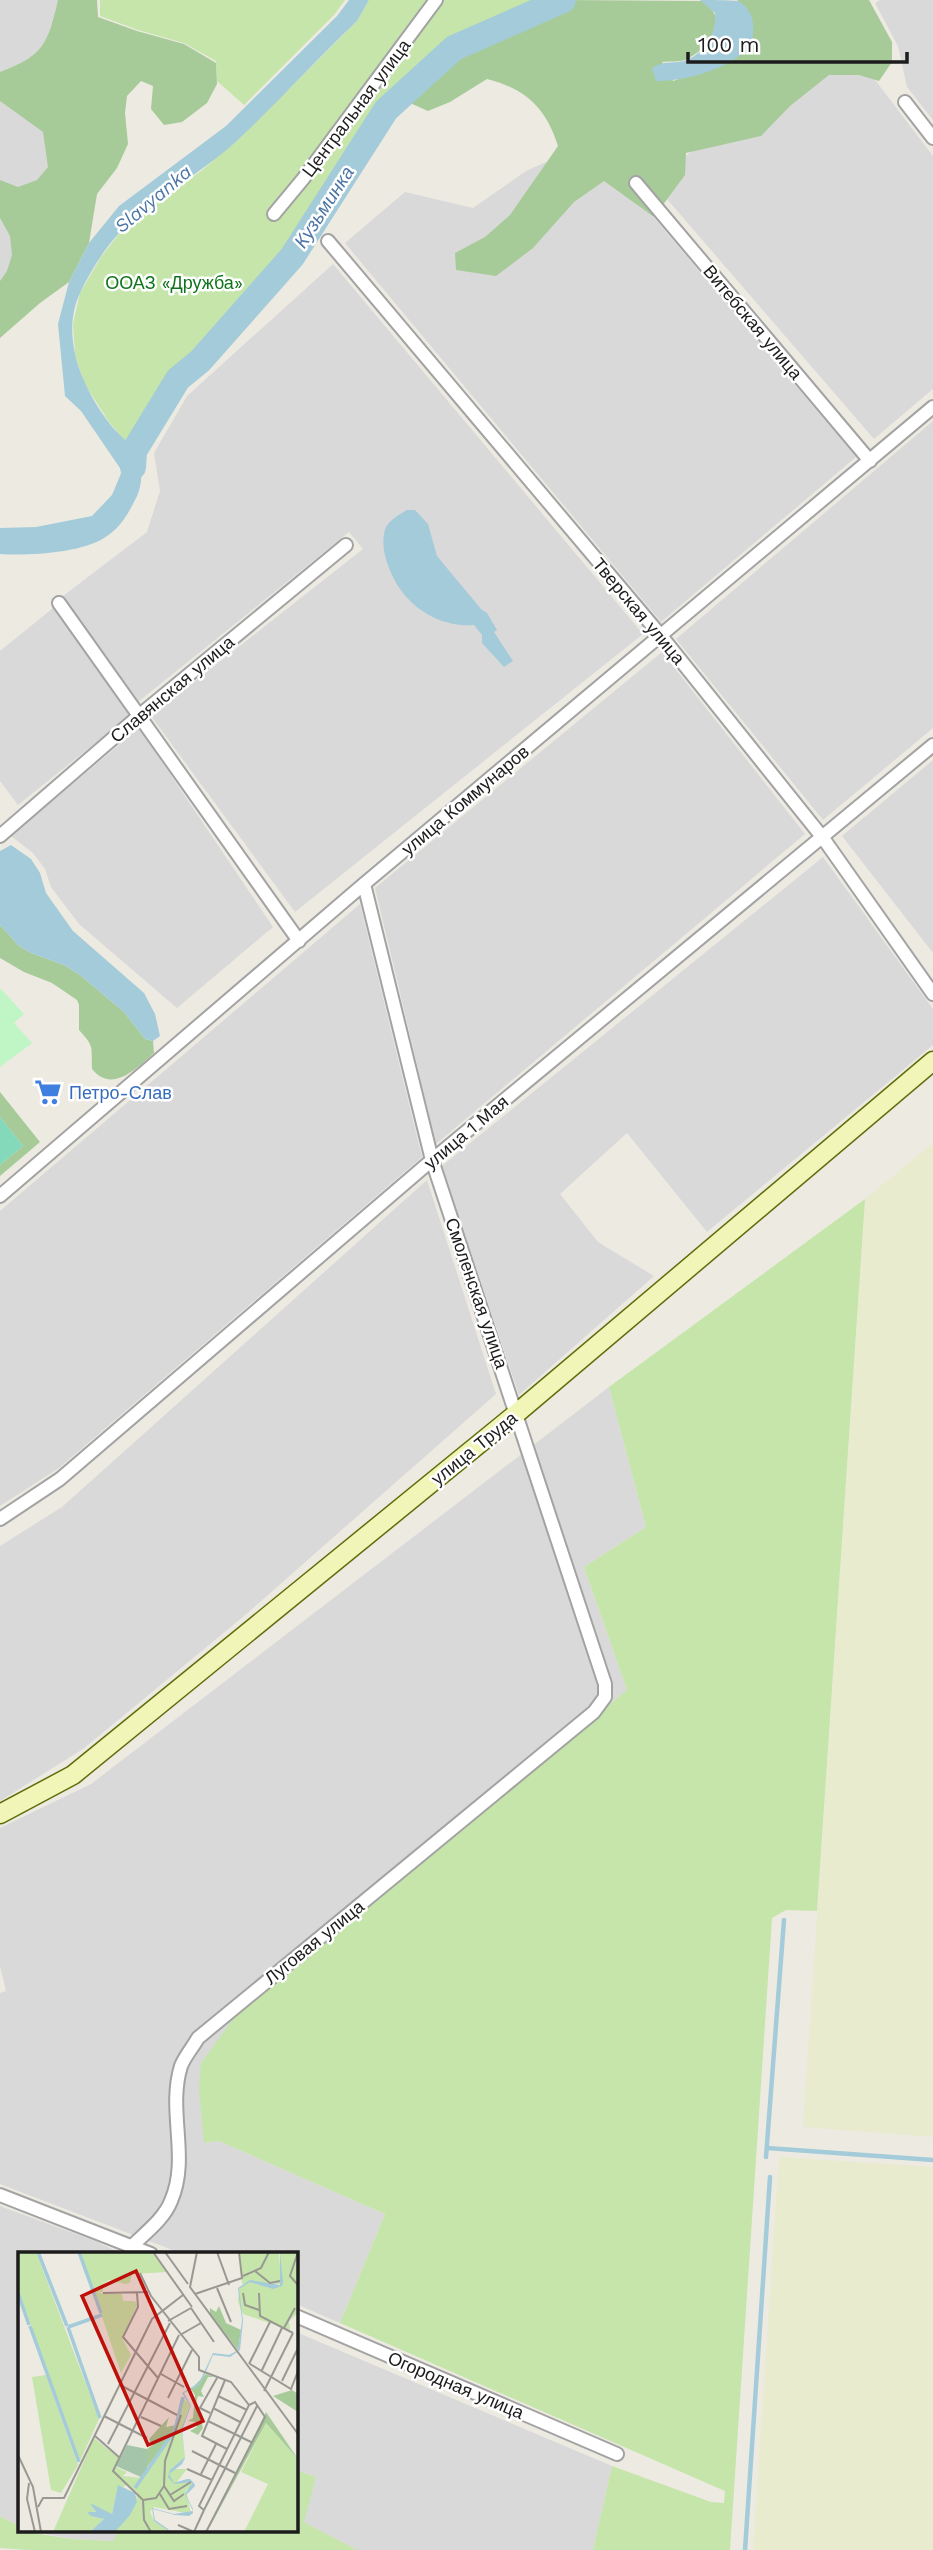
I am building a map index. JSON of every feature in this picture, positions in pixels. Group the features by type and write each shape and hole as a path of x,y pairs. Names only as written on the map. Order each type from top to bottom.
{"street":[{"name":"Центральная улица","path":"274,214 436,0"},
{"path":"905,102 933,138"},
{"name":"Витебская улица","path":"636,183 870,461"},
{"name":"Тверская улица","path":"328,241 662,637 823,838 933,994"},
{"name":"улица Коммунаров","path":"0,1195 364,884 662,637 933,407"},
{"name":"Славянская улица","path":"0,836 140,715 345,545"},
{"path":"59,603 299,941"},
{"name":"улица 1 Мая","path":"0,1519 60,1479 432,1160 933,745"},
{"name":"Смоленская улица","path":"364,884 432,1160 605,1684 605,1697"},
{"name":"улица Труда","path":"0,1814 73,1775 517,1413 933,1061"},
{"name":"Луговая улица","path":"132,2246 171,2204 179,2178 176,2094 182,2064 198,2038 594,1712 605,1697"},
{"path":"0,2195 146,2252"},
{"name":"Огородная улица","path":"298,2317 617,2454"}],"shaded area":[{"path":"0,0 64,0 76,167 0,315"},
{"path":"880,0 933,0 933,120 907,87 898,46 875,3"},
{"path":"837,63 866,68 933,156 933,389 874,439 654,184 718,128"},
{"path":"590,142 856,457 661,622 345,243 405,192 473,208 526,171"},
{"path":"333,264 643,634 295,912 151,716 363,549 349,532 138,702 63,596 147,532 160,491 154,453 187,396"},
{"path":"933,421 933,728 823,820 676,639"},
{"path":"53,608 130,715 18,805 0,781 0,651"},
{"path":"662,652 805,834 436,1144 375,888"},
{"path":"139,728 273,927 177,1008 79,924 51,887 45,869 33,853 11,836"},
{"path":"933,760 933,953 842,836"},
{"path":"823,857 933,1009 933,1045 707,1232 627,1133 560,1194 598,1242 654,1276 519,1395 442,1166"},
{"path":"360,904 422,1157 59,1468 0,1506 0,1211"},
{"path":"427,1180 496,1394 244,1616 83,1749 0,1801 0,1546 62,1507"},
{"path":"609,1387 646,1527 584,1567 627,1690 233,2019 205,2143 219,2141 385,2214 340,2323 298,2305 298,2252 178,2252 0,2184 0,1993 6,1991 0,1966 0,1828 91,1784"},
{"path":"0,2206 118,2252 18,2252 18,2525 0,2516"},
{"path":"298,2333 612,2466 593,2550 357,2550 303,2522 316,2477 298,2471"},
{"path":"34,2532 118,2532 114,2541 73,2539"}],"green space":[{"path":"58,0 97,0 98,17 184,44 216,63 217,84 207,103 182,122 164,125 151,109 153,86 141,81 127,96 125,113 128,144 117,168 97,194 89,243 69,282 0,338 0,281 7,271 12,255 10,236 0,218 0,180 18,187 37,180 48,167 43,132 0,101 0,72 26,60 42,46 51,27"},
{"path":"100,0 345,0 334,15 244,105 217,81 216,61 184,43 100,16"},
{"name":"ООАЗ «Дружба»","path":"369,0 563,0 454,48 386,110 292,257 200,361 178,379 134,451 109,422 84,383 75,354 73,324 80,293 101,257 119,234 135,218 201,171 240,138 357,21"},
{"path":"563,0 704,1 715,15 715,29 703,48 691,57 683,61 662,62 673,81 732,61 743,5 737,0 869,0 892,42 892,62 879,81 859,75 829,75 790,106 761,136 686,153 685,175 654,217 604,181 574,202 533,248 496,276 456,270 455,253 485,237 510,215 558,146 547,121 533,102 501,83 487,79 450,102 428,111 410,103 409,89 454,48"},
{"path":"0,925 19,946 64,965 80,975 124,1012 145,1039 153,1041 154,1053 124,1076 108,1079 100,1076 92,1069 90,1044 79,1030 77,1000 52,983 24,972 0,958"},
{"path":"0,988 24,1014 14,1023 32,1043 0,1067"},
{"path":"0,1092 40,1142 0,1176 0,1165 23,1146 0,1117"},
{"path":"0,1117 23,1146 0,1165"},
{"path":"933,1143 933,2137 803,2127 865,1199"},
{"path":"865,1199 817,1911 786,1910 772,1918 730,2550 593,2550 612,2466 711,2502 724,2503 725,2491 340,2323 385,2214 219,2141 204,2143 199,2089 201,2063 233,2019 627,1690 584,1567 646,1527 609,1387"},
{"path":"779,2157 933,2167 933,2550 753,2550"},
{"path":"298,2471 316,2477 304,2522 357,2550 0,2548 0,2516 18,2525 18,2532 113,2541 118,2532 298,2532"}],"water":[{"name":"Slavyanka","path":"349,0 369,0 357,21 240,138 127,225 104,251 81,291 72,325 73,343 83,378 100,410 132,448 140,465 139,490 128,512 109,535 82,547 39,554 0,554 0,528 36,527 92,516 112,495 122,471 81,411 65,396 58,324 69,282 89,243 119,206 226,126 337,16"},
{"path":"700,0 738,1 744,5 753,25 748,47 734,59 713,70 690,77 656,81 652,68 691,58 708,42 714,28 715,13"},
{"path":"407,510 415,510 428,524 437,556 487,613 497,630 494,632 513,661 504,667 482,643 482,635 474,625 444,622 431,616 418,608 398,587 391,573 383,543 386,527"},
{"path":"11,845 31,859 40,873 46,893 73,931 144,993 155,1014 160,1036 153,1041 145,1039 124,1012 80,975 64,965 19,946 0,925 0,851"}],"waterway":[{"name":"Кузьминка","path":"133,467 134,451 178,379 200,361 292,257 386,110 454,48 563,0"},
{"path":"766,2157 784,1920"},
{"path":"767,2148 933,2160"},
{"path":"745,2550 770,2177"}],"place":[{"name":"Петро-Слав","path":"48,1092"}]}
